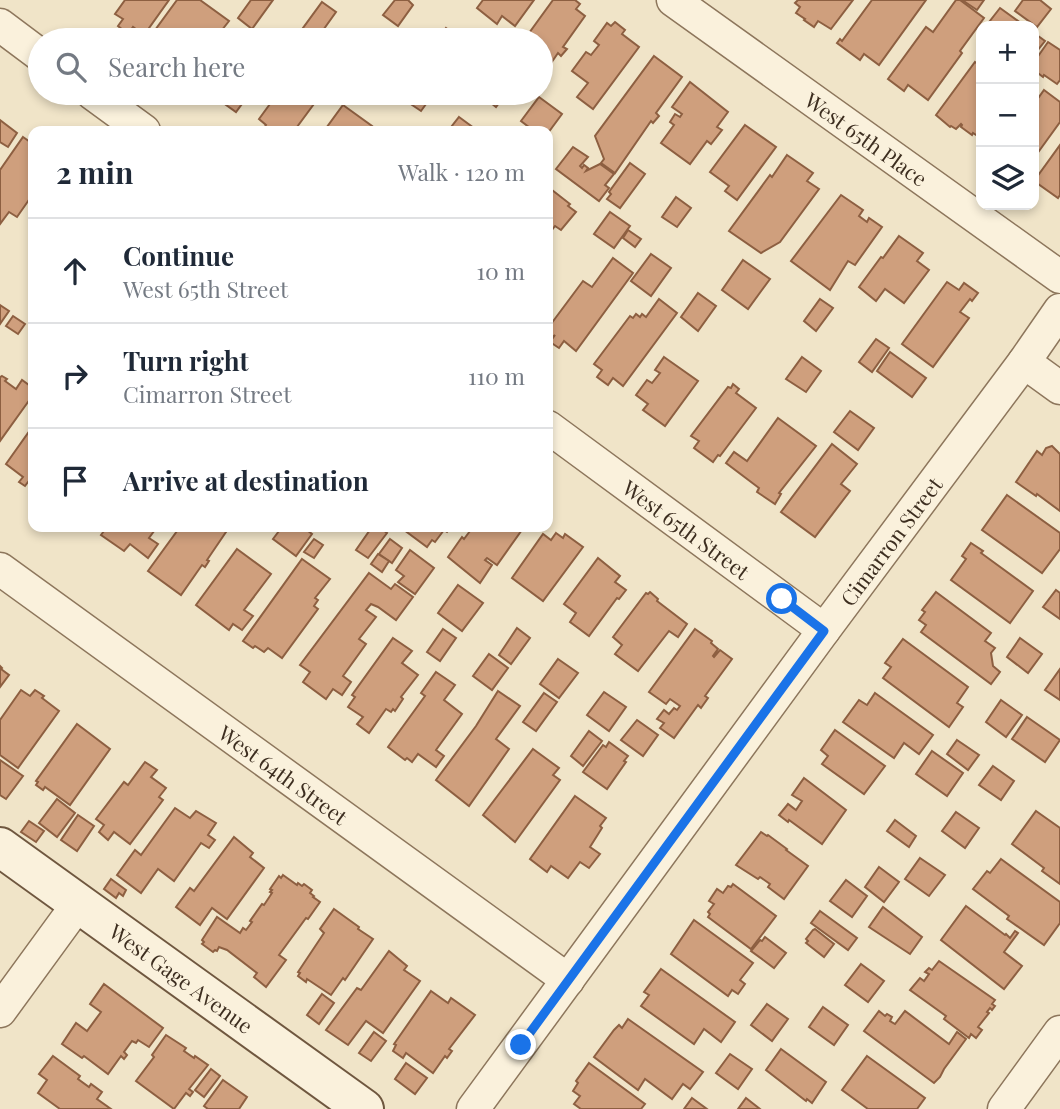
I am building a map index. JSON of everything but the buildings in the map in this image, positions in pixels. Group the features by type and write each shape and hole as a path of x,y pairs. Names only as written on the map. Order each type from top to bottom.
{"street":[{"name":"West 65th Place","path":"673,0 1060,277"},
{"path":"0,26 28,46"},
{"path":"108,105 137,126"},
{"name":"Cimarron Street","path":"474,1109 1060,310"},
{"path":"1024,362 1060,388"},
{"name":"West 65th Street","path":"553,431 824,631"},
{"name":"West 64th Street","path":"0,569 568,980"},
{"name":"West Gage Avenue","path":"0,847 364,1109"},
{"path":"0,1011 79,904"},
{"path":"1004,1109 1060,1032"}],"route":[{"path":"521,1045 824,631 782,599"}]}
